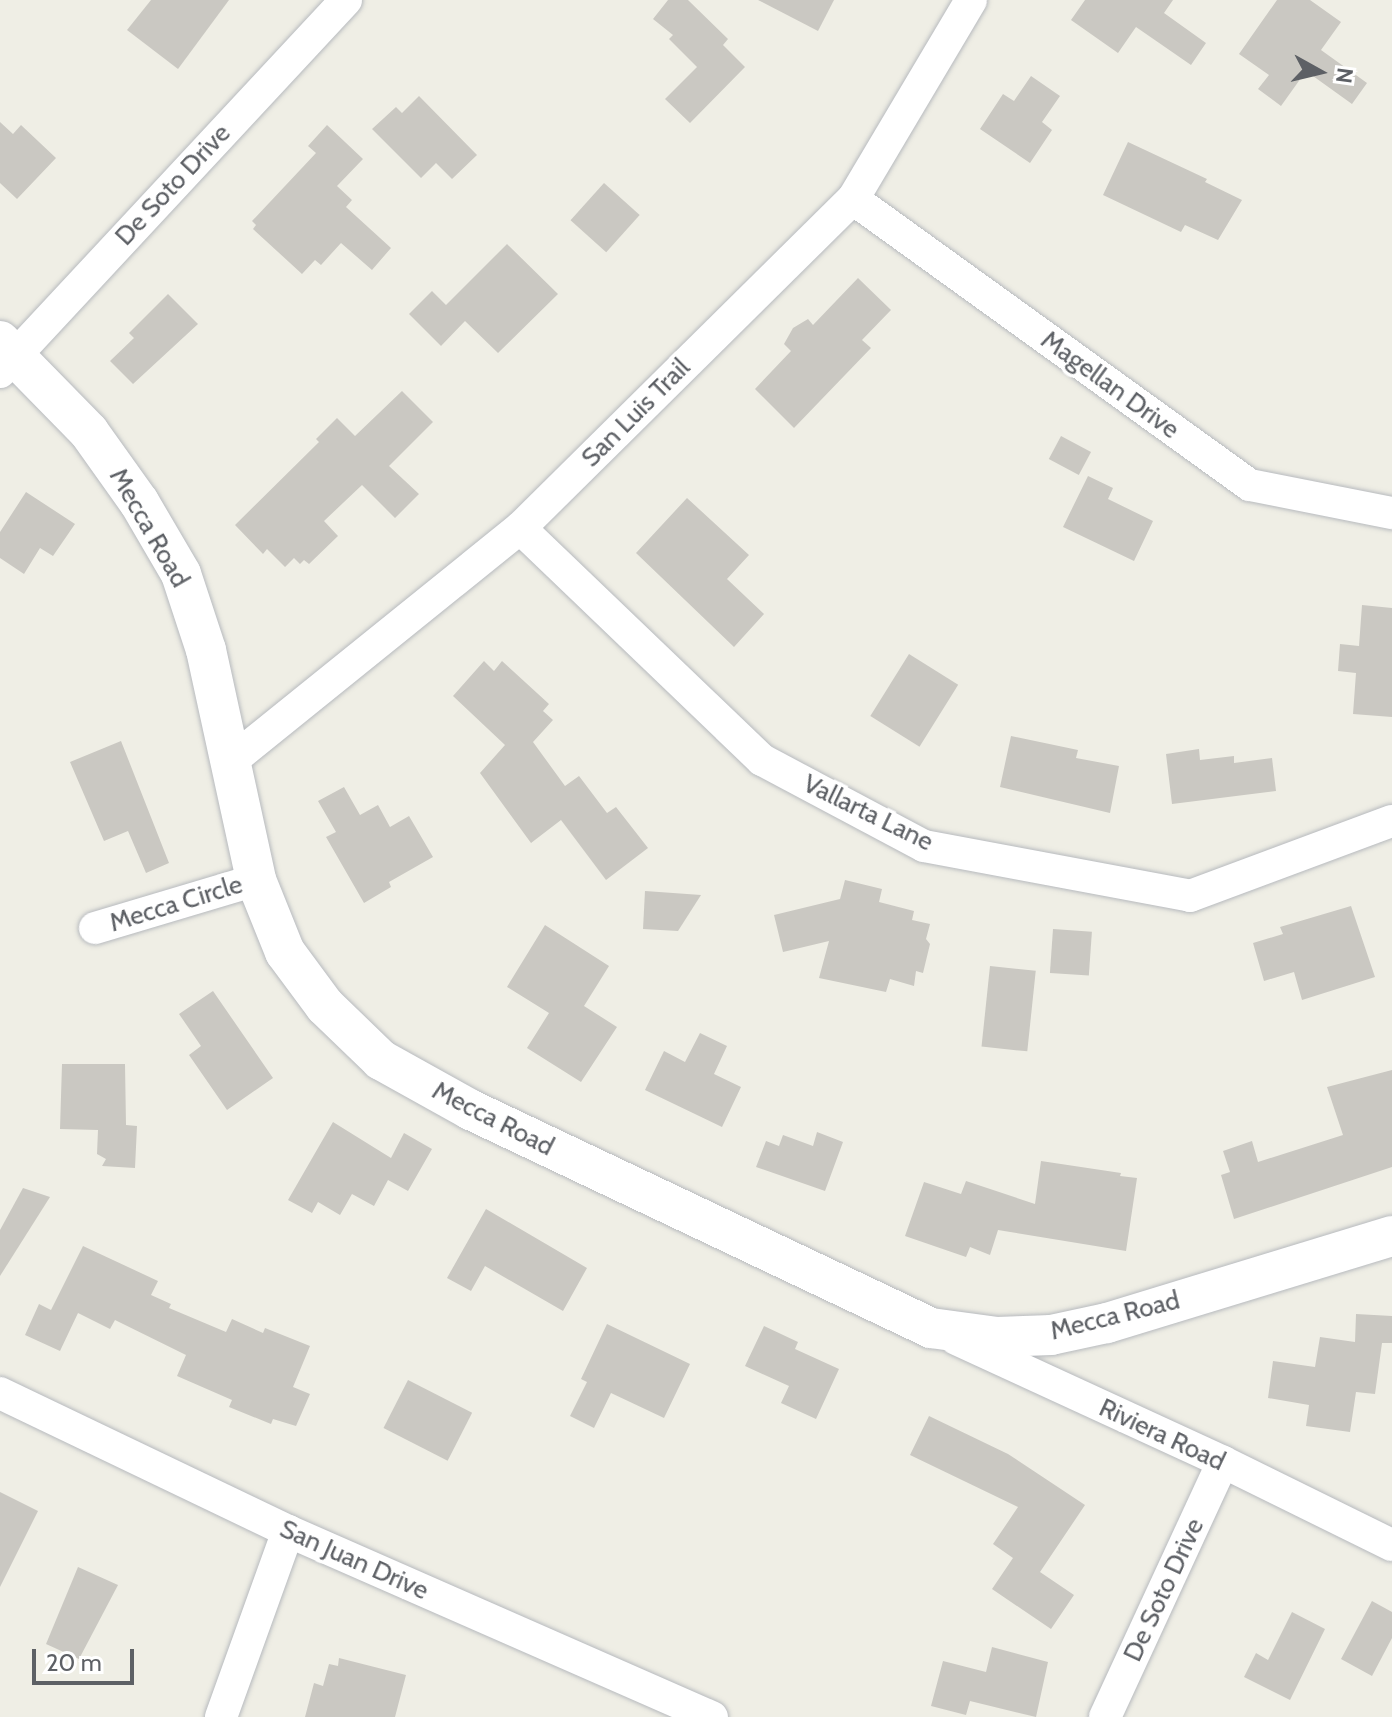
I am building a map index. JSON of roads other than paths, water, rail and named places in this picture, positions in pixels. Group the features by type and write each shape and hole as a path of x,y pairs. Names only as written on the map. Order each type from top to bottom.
{"street":[{"name":"San Luis Trail","path":"230,762 520,528 853,199 971,0"},
{"name":"De Soto Drive","path":"5,356 341,2"},
{"name":"Magellan Drive","path":"853,199 1250,485 1392,513"},
{"name":"Mecca Road","path":"5,356 89,432 139,502 181,574 206,650 256,880 285,952 325,1006 381,1060 471,1110 931,1328 997,1337 1051,1335 1107,1323 1392,1236"},
{"name":"Vallarta Lane","path":"520,528 762,760 924,846 1190,896 1392,821"},
{"name":"Mecca Circle","path":"95,928 256,880"},
{"name":"Riviera Road","path":"931,1328 1223,1462 1392,1545"},
{"name":"San Juan Drive","path":"0,1393 288,1531 712,1717"},
{"name":"De Soto Drive","path":"1105,1717 1223,1462"},
{"path":"221,1717 288,1531"}]}
